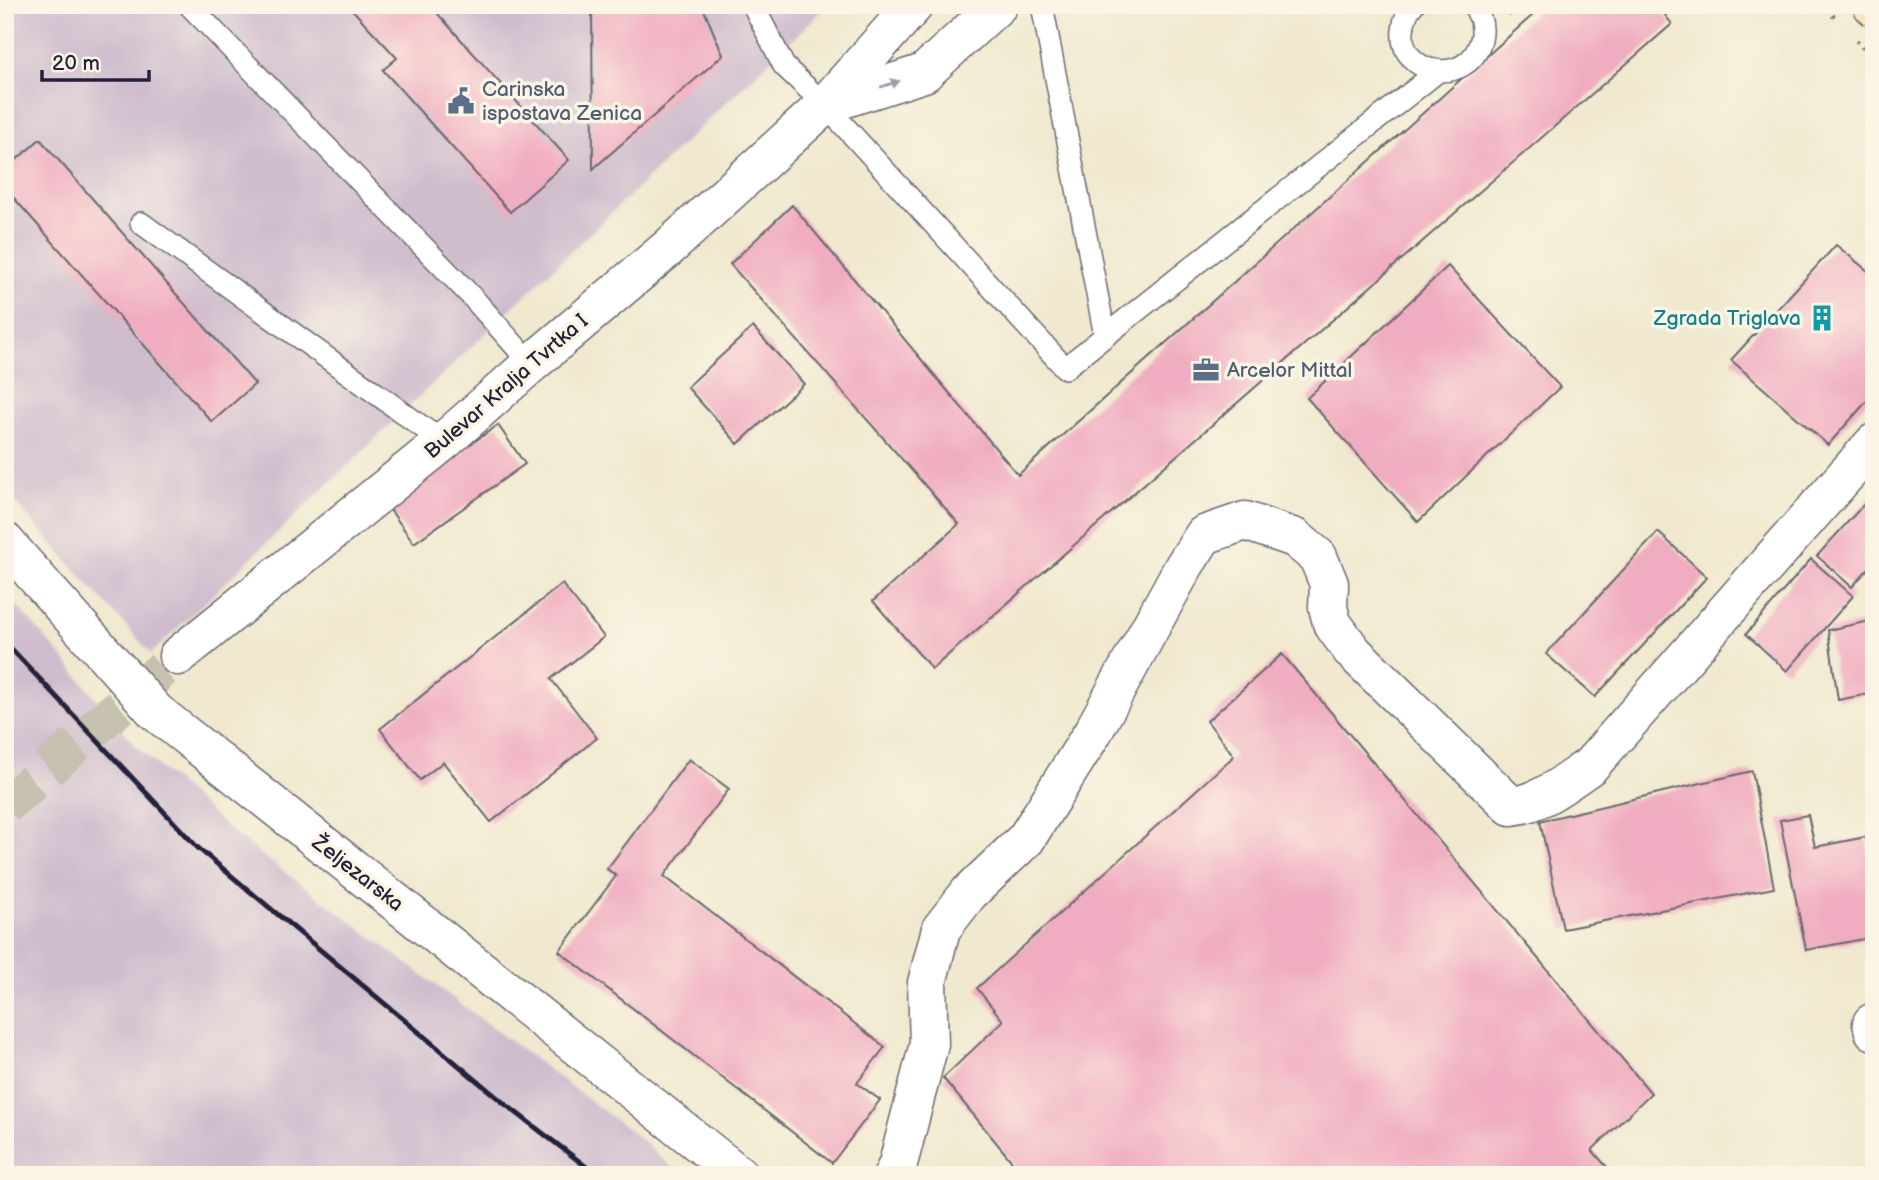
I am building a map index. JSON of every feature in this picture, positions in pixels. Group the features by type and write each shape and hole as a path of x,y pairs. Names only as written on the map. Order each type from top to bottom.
{"street":[{"name":"Bulevar Kralja Tvrtka I","path":"177,656 443,442 666,250 825,104 914,5"},
{"name":"Bulevar Kralja Tvrtka I","path":"825,104 924,73 998,5"},
{"path":"893,1175 929,1044 927,983 941,929 969,893 1026,839 1093,732 1184,566 1204,535 1245,521 1295,538 1318,557 1329,584 1328,607 1332,623 1353,652 1511,806 1521,806 1551,792 1590,766 1874,443"},
{"name":"Željezarska","path":"5,542 156,712 739,1175"},
{"path":"1874,1022 1874,1031"}],"lane":[{"path":"189,5 474,299 531,364"},
{"path":"753,5 784,66 825,104 1065,368 1437,72"},
{"path":"1042,5 1105,336"},
{"path":"1413,5 1404,21 1402,35 1405,48 1413,59 1437,72 1462,67 1472,59 1479,48 1482,22 1472,5"},
{"path":"141,223 443,442"}],"shaded area":[{"path":"5,5 828,5 151,654 5,491"},
{"path":"5,593 137,747 234,834 637,1136 680,1175 5,1175"}],"building":[{"path":"348,5 430,5 569,160 510,212 383,70 397,58"},
{"path":"592,5 702,5 723,55 593,169"},
{"name":"Arcelor Mittal","path":"1544,5 1657,5 1672,24 932,669 873,601 959,524 730,264 792,205 1018,475"},
{"path":"40,139 255,384 212,422 5,188 5,170"},
{"name":"Zgrada Triglava","path":"1836,245 1874,276 1874,393 1828,445 1731,360"},
{"path":"1448,266 1560,387 1418,522 1307,398"},
{"path":"753,327 804,384 738,444 687,387"},
{"path":"498,425 525,464 414,543 386,504"},
{"path":"1874,493 1874,562 1852,587 1817,556"},
{"path":"1658,532 1707,577 1595,697 1546,654"},
{"path":"1811,559 1853,596 1787,671 1746,634"},
{"path":"562,584 604,637 551,679 597,738 491,822 443,762 420,780 380,729"},
{"path":"1874,620 1874,693 1838,700 1828,630"},
{"path":"1282,654 1651,1093 1592,1150 1614,1175 1023,1175 943,1078 1003,1021 977,988 1234,756 1207,721"},
{"path":"689,759 729,789 664,876 885,1047 857,1083 880,1100 832,1163 559,951 616,876 607,869"},
{"path":"1752,771 1774,888 1563,929 1540,821"},
{"path":"1808,815 1815,847 1866,837 1874,884 1874,937 1806,950 1780,820"}],"tunnel":[{"path":"5,806 178,656"}],"railway":[{"path":"5,642 198,848 505,1104 597,1175"}],"place":[{"name":"Carinska ispostava Zenica","path":"461,101"},
{"name":"Zgrada Triglava","path":"1822,318"},
{"name":"Arcelor Mittal","path":"1206,370"}]}
